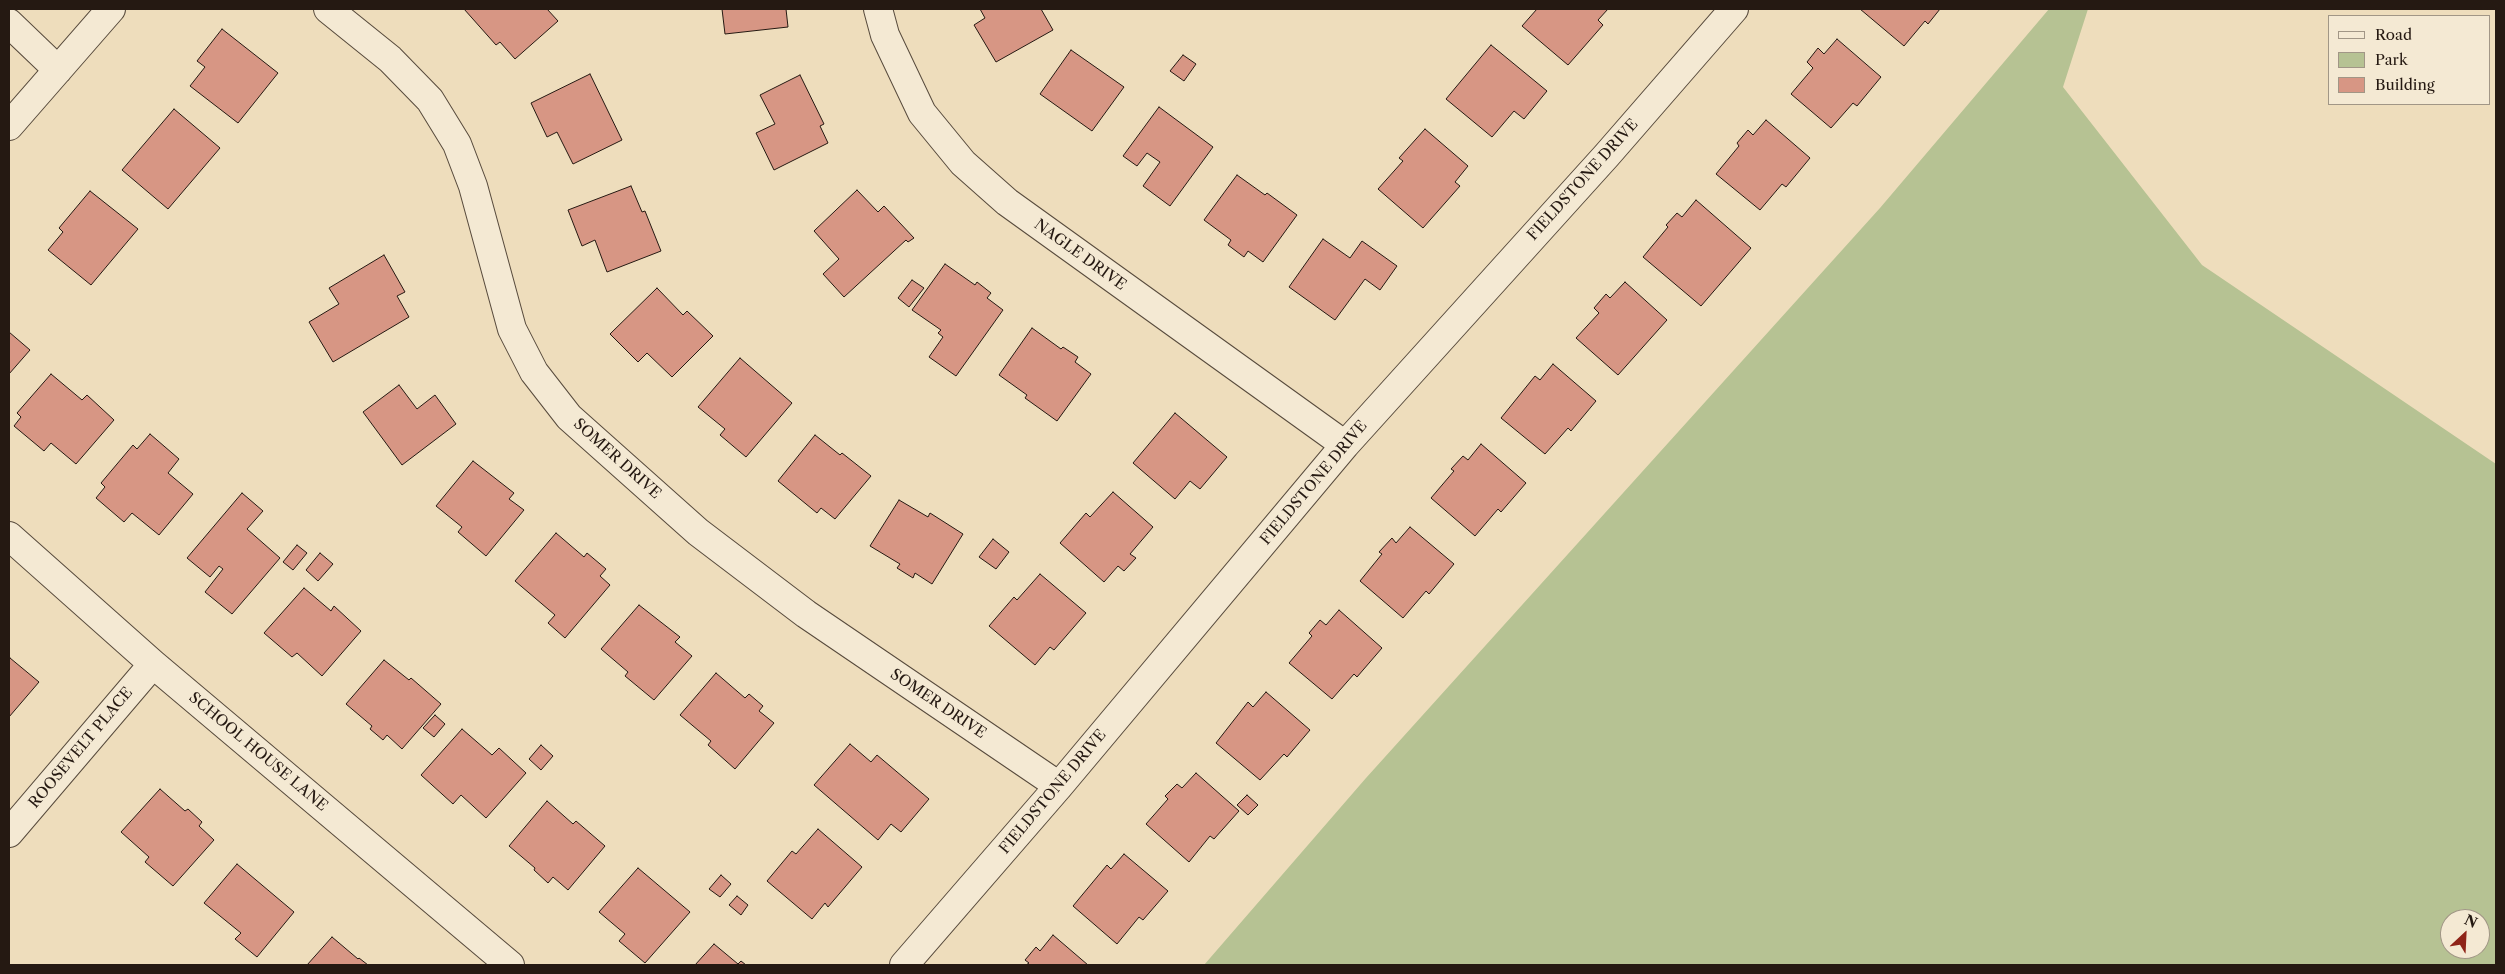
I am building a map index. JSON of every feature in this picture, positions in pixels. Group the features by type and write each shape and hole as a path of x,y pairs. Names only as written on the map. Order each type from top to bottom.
{"street":[{"path":"9,126 111,9"},
{"name":"SOMER DRIVE","path":"328,9 390,59 430,100 457,144 473,186 512,328 534,372 569,416 698,532 806,614 1058,786"},
{"name":"NAGLE DRIVE","path":"878,9 885,35 922,113 963,163 1007,202 1345,445"},
{"name":"FIELDSTONE DRIVE","path":"904,965 1058,786 1345,445 1607,155 1734,9"},
{"path":"9,23 58,70"},
{"name":"SCHOOL HOUSE LANE","path":"9,536 153,664 510,965"},
{"name":"ROOSEVELT PLACE","path":"9,833 153,664"}],"green space":[{"path":"2049,9 2088,9 2063,87 2202,265 2496,464 2496,965 1204,965 1366,778 1880,208"}],"building":[{"path":"464,9 547,9 558,21 515,59 500,42 496,45"},
{"path":"722,9 786,9 788,27 725,34"},
{"path":"980,9 1041,9 1053,30 996,62 974,25 985,18"},
{"path":"1537,9 1608,9 1598,20 1603,25 1568,65 1522,26"},
{"path":"1860,9 1940,9 1928,24 1925,21 1904,46"},
{"path":"222,29 278,73 238,123 190,86 205,67 197,61"},
{"path":"1837,39 1881,77 1857,106 1853,103 1831,128 1791,94 1813,68 1807,62 1818,48 1824,54"},
{"path":"1491,45 1547,91 1524,119 1514,111 1492,137 1446,99"},
{"path":"1071,50 1124,87 1092,131 1040,94"},
{"path":"1183,55 1196,64 1184,81 1170,71"},
{"path":"590,74 622,140 573,164 557,132 547,137 531,103"},
{"path":"800,75 824,124 820,126 828,143 774,170 756,133 775,124 760,95"},
{"path":"1159,107 1213,147 1170,206 1143,186 1160,162 1147,153 1137,166 1123,156"},
{"path":"174,109 220,148 168,209 122,170"},
{"path":"1766,120 1810,158 1786,187 1782,184 1760,210 1716,174 1739,146 1737,143 1748,130 1753,135"},
{"path":"1425,129 1468,166 1455,182 1460,186 1423,228 1378,189 1403,161 1399,158"},
{"path":"1237,175 1265,195 1267,193 1297,215 1263,262 1248,251 1244,257 1228,245 1231,240 1204,220"},
{"path":"631,186 642,212 645,211 661,251 607,272 595,240 582,246 568,210"},
{"path":"857,190 878,212 884,206 914,238 908,242 906,240 844,297 823,274 839,259 814,231"},
{"path":"90,191 138,229 91,285 48,250 63,232 59,228"},
{"path":"1696,200 1751,248 1701,306 1643,257 1677,213 1682,217"},
{"path":"1323,239 1350,258 1362,241 1397,266 1380,290 1365,279 1335,320 1289,287"},
{"path":"384,255 405,292 397,296 409,317 333,362 309,322 339,304 329,288"},
{"path":"945,264 975,285 977,282 991,293 987,298 1003,310 956,376 929,357 943,337 938,333 941,330 912,310"},
{"path":"912,280 924,288 909,307 898,298"},
{"path":"1625,282 1667,320 1618,375 1576,338 1599,313 1594,308 1606,294 1610,298"},
{"path":"657,288 683,315 687,311 713,336 672,377 647,353 638,362 610,334"},
{"path":"1032,328 1061,349 1063,347 1078,357 1075,362 1091,374 1057,421 1025,398 1027,395 999,375"},
{"path":"9,332 30,350 9,374"},
{"path":"740,358 792,403 746,457 720,435 725,429 698,407"},
{"path":"1553,364 1596,401 1571,431 1568,428 1545,454 1501,418 1535,376 1540,380"},
{"path":"51,374 82,400 87,395 114,420 76,464 51,443 44,451 14,426 21,417 17,413"},
{"path":"399,385 417,409 435,395 456,424 402,465 363,412"},
{"path":"1175,413 1227,457 1200,489 1190,481 1175,499 1133,463"},
{"path":"150,434 179,459 168,473 193,494 159,535 132,513 124,522 96,498 105,487 101,483 133,445 137,449"},
{"path":"815,435 871,476 835,519 821,508 817,513 778,481"},
{"path":"1481,444 1526,483 1501,512 1498,509 1475,536 1431,498 1454,471 1451,469 1463,456 1468,460"},
{"path":"473,461 514,493 509,499 524,510 486,556 458,532 462,527 436,506"},
{"path":"1113,492 1153,527 1130,554 1136,558 1124,571 1118,566 1104,582 1060,543 1086,513 1090,517"},
{"path":"242,493 263,511 247,529 280,558 232,614 205,592 223,569 219,566 210,577 187,558"},
{"path":"899,500 928,517 930,513 963,534 932,584 915,573 913,578 897,568 900,564 870,546"},
{"path":"1410,527 1454,564 1429,594 1426,591 1403,618 1360,581 1382,554 1379,552 1392,538 1396,543"},
{"path":"556,533 584,557 587,553 606,569 600,576 610,585 565,638 548,623 555,615 515,581"},
{"path":"993,539 1009,552 996,569 979,557"},
{"path":"297,545 307,553 293,570 283,562"},
{"path":"320,553 333,564 318,581 306,570"},
{"path":"1040,574 1086,613 1054,650 1050,647 1035,665 989,626 1014,597 1017,600"},
{"path":"304,588 331,611 334,606 361,631 322,676 297,653 292,657 264,633"},
{"path":"639,605 680,637 675,642 692,656 654,700 625,676 628,672 601,649"},
{"path":"1339,610 1382,648 1357,677 1354,674 1332,699 1289,663 1312,636 1309,633 1320,620 1326,625"},
{"path":"10,658 39,682 9,717 9,660"},
{"path":"384,660 409,680 411,678 441,704 402,749 387,735 383,740 370,729 372,726 346,704"},
{"path":"716,673 745,698 749,694 763,706 759,711 774,723 735,769 708,745 711,741 680,715"},
{"path":"1266,692 1310,730 1287,757 1284,754 1260,780 1216,743 1248,702 1253,707"},
{"path":"435,715 445,724 434,737 423,728"},
{"path":"462,729 492,755 499,748 526,773 486,818 461,795 453,804 421,775"},
{"path":"850,744 871,762 877,755 929,799 901,832 891,824 878,840 814,785"},
{"path":"541,745 553,756 541,770 529,759"},
{"path":"1196,773 1239,811 1214,839 1210,836 1189,862 1146,824 1168,799 1165,796 1177,784 1182,788"},
{"path":"160,789 185,811 188,809 202,822 199,826 214,840 173,886 145,862 149,857 121,832"},
{"path":"1247,795 1258,805 1248,815 1237,805"},
{"path":"547,801 573,824 576,821 605,846 568,890 553,877 548,883 534,870 535,868 509,846"},
{"path":"818,829 862,867 828,907 825,903 812,919 767,881 792,851 796,854"},
{"path":"1124,854 1168,891 1143,920 1139,917 1117,944 1073,906 1107,865 1111,869"},
{"path":"237,864 294,912 257,957 235,939 241,933 204,903"},
{"path":"638,868 690,912 645,963 619,941 625,934 599,912"},
{"path":"721,875 731,884 720,897 709,889"},
{"path":"737,896 748,905 741,915 729,905"},
{"path":"1053,935 1088,965 1026,965 1029,963 1025,960 1036,947 1040,951"},
{"path":"332,937 358,959 368,965 307,965"},
{"path":"714,944 738,964 741,961 746,965 695,965"}]}
